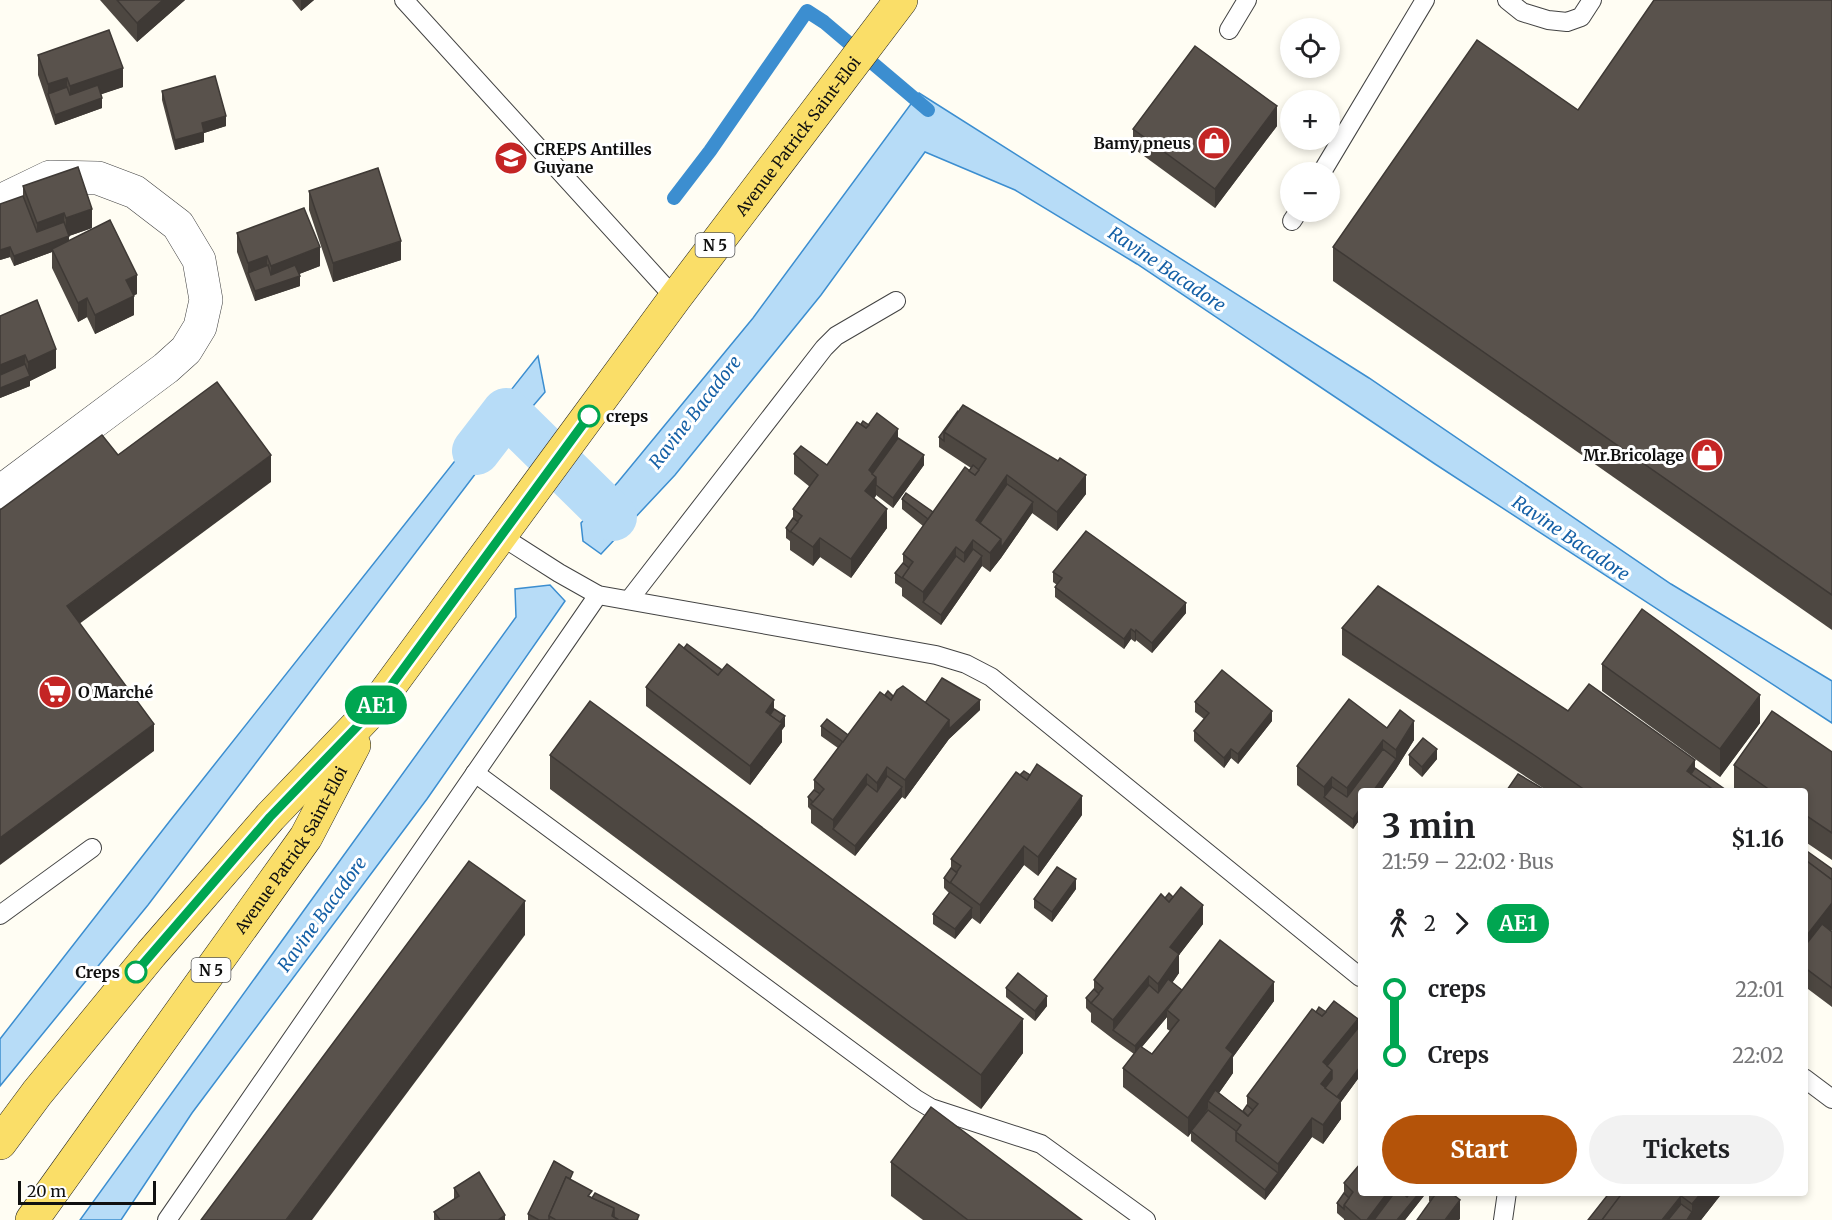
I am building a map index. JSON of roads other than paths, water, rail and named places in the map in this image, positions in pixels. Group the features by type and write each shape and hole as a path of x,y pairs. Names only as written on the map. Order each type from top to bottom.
{"main road":[{"name":"Avenue Patrick Saint-Eloi","path":"0,1143 37,1094 173,928 270,817 374,709 675,298 901,0"},
{"name":"Avenue Patrick Saint-Eloi","path":"32,1220 306,837 374,709"},
{"path":"0,1117 37,1094"}],"street":[{"path":"0,201 50,177 98,178 135,192 178,225 199,260 206,300 200,327 186,350 166,368 0,492"}],"lane":[{"path":"404,0 675,298"},
{"path":"1229,30 1247,0"},
{"path":"1328,162 1425,0"},
{"path":"1507,0 1522,12 1548,20 1567,22 1581,17 1592,0"},
{"path":"629,600 824,348 836,336 896,301"},
{"path":"501,536 598,595 936,655 966,664 991,677 1358,975"},
{"path":"167,1220 598,595"},
{"path":"475,773 916,1099 931,1108 1041,1144 1146,1220"},
{"path":"0,915 92,848"},
{"path":"1808,1080 1832,1099"},
{"path":"1503,1220 1506,1196"}],"water":[{"name":"Ravine Bacadore","path":"919,93 1369,378 1671,584 1832,681 1832,723 1435,464 1137,264 1015,190 925,152 821,295 675,475 601,554 583,541 581,523 618,482 753,318"},
{"path":"538,356 545,392 479,469 148,905 0,1086 0,1039"},
{"name":"Ravine Bacadore","path":"550,585 565,601 427,799 192,1113 121,1220 80,1220 516,617 515,589"}],"waterway":[{"path":"674,198 710,151 807,11 824,22 928,110"},
{"path":"476,451 506,412 613,517"}],"place":[{"name":"Bamy pneus","path":"1214,143"},
{"name":"CREPS Antilles Guyane","path":"511,158"},
{"name":"creps","path":"589,416"},
{"name":"Mr.Bricolage","path":"1707,455"},
{"name":"O Marché","path":"55,692"},
{"name":"Creps","path":"136,972"}]}
